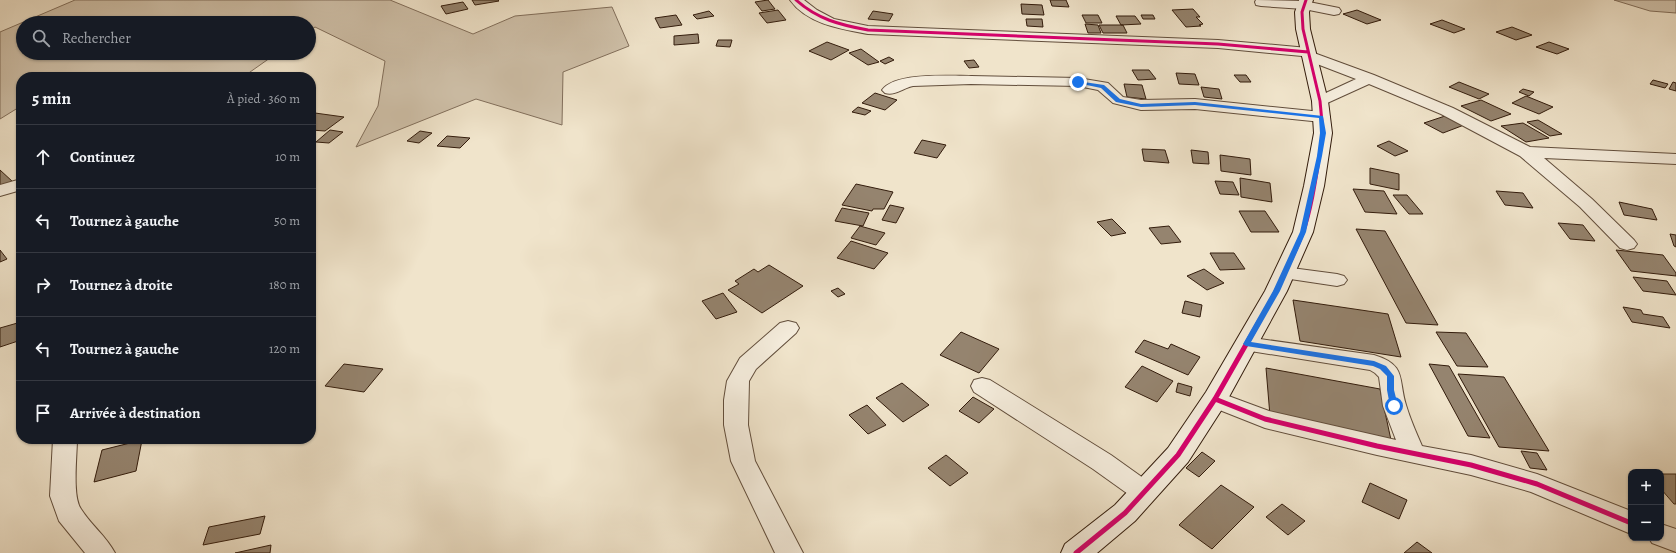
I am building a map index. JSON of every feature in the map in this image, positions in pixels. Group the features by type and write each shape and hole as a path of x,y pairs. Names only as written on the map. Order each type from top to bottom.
{"street":[{"path":"796,0 807,11 836,25 868,30 1218,44 1309,54 1447,111 1526,152 1586,202 1627,244"},
{"path":"1261,2 1305,2 1334,11"},
{"path":"1076,553 1125,513 1178,455 1215,399 1276,291 1303,232 1312,194 1323,133 1321,109 1309,54 1302,12 1305,2"},
{"path":"890,90 901,84 920,81 971,80 1078,82 1102,86 1118,100 1141,105 1195,104 1321,109 1370,78"},
{"path":"1526,152 1676,159"},
{"path":"0,190 16,185"},
{"path":"1284,273 1337,280"},
{"path":"788,328 748,364 738,381 736,425 743,461 789,553"},
{"path":"1246,344 1374,364 1383,368 1390,376 1390,390 1394,406 1413,452"},
{"path":"982,386 1102,462 1144,492"},
{"path":"1215,399 1265,419 1378,446 1471,465 1537,484 1628,522"},
{"path":"65,444 63,496 68,512 101,553"},
{"path":"1664,536 1676,541"}],"shaded area":[{"path":"75,0 390,0 473,34 515,16 612,7 629,46 563,72 562,125 476,99 356,147 378,106 385,61 316,27 316,16 38,16"},
{"path":"1614,0 1676,0 1676,13 1650,11"},
{"path":"16,25 16,60 267,60 250,72 16,72 16,109 0,119 0,32"}],"building":[{"path":"472,0 498,0 499,1 475,5"},
{"path":"768,0 775,9 762,11 755,2"},
{"path":"1050,0 1066,0 1069,7 1052,6"},
{"path":"463,2 468,9 446,14 441,6"},
{"path":"1021,4 1042,5 1044,15 1022,14"},
{"path":"1193,9 1200,17 1196,17 1203,24 1199,25 1201,26 1186,27 1172,10"},
{"path":"778,10 786,20 767,23 759,13"},
{"path":"1357,10 1381,20 1367,24 1343,14"},
{"path":"709,11 714,16 697,19 693,15"},
{"path":"873,11 893,14 889,21 868,19"},
{"path":"676,15 682,25 660,28 655,18"},
{"path":"1082,15 1098,15 1102,23 1086,23"},
{"path":"1141,15 1153,15 1155,19 1143,19"},
{"path":"1116,16 1135,16 1141,24 1121,25"},
{"path":"1026,19 1042,19 1043,27 1027,26"},
{"path":"1442,20 1465,29 1454,33 1430,24"},
{"path":"1085,24 1098,25 1101,33 1088,33"},
{"path":"1099,25 1123,25 1127,33 1103,33"},
{"path":"1512,27 1532,35 1516,40 1496,32"},
{"path":"698,34 699,43 674,45 674,36"},
{"path":"718,40 732,40 730,47 716,46"},
{"path":"827,42 849,50 831,60 809,51"},
{"path":"1549,42 1569,49 1557,54 1536,47"},
{"path":"861,49 879,62 868,65 849,53"},
{"path":"889,57 894,60 885,64 880,61"},
{"path":"974,60 979,67 969,68 964,61"},
{"path":"1132,70 1149,70 1156,79 1138,80"},
{"path":"1176,73 1195,74 1199,85 1179,84"},
{"path":"1234,75 1246,75 1251,82 1240,82"},
{"path":"1653,80 1668,84 1665,88 1650,84"},
{"path":"1459,82 1489,94 1479,99 1449,87"},
{"path":"1673,82 1676,83 1676,91 1669,89"},
{"path":"1124,84 1142,85 1146,99 1127,97"},
{"path":"1201,87 1219,89 1222,99 1204,97"},
{"path":"1523,89 1534,92 1529,96 1519,92"},
{"path":"875,93 897,100 885,110 862,103"},
{"path":"1526,96 1553,107 1539,114 1512,103"},
{"path":"1481,100 1511,114 1491,121 1461,106"},
{"path":"858,107 871,111 865,115 852,112"},
{"path":"316,113 344,117 325,131 316,130"},
{"path":"1445,116 1464,125 1443,133 1424,123"},
{"path":"1538,120 1562,134 1550,136 1527,122"},
{"path":"1523,123 1549,138 1526,142 1501,126"},
{"path":"330,130 343,132 329,143 316,142"},
{"path":"420,131 432,133 419,143 407,141"},
{"path":"447,136 470,138 460,148 437,146"},
{"path":"922,140 946,145 937,158 914,153"},
{"path":"1389,141 1408,151 1395,156 1377,146"},
{"path":"1142,149 1165,150 1169,163 1144,161"},
{"path":"1191,150 1208,152 1209,164 1193,163"},
{"path":"1220,155 1250,159 1251,175 1221,171"},
{"path":"1370,168 1399,174 1399,190 1370,184"},
{"path":"0,170 13,182 0,186"},
{"path":"1240,178 1270,183 1272,202 1241,197"},
{"path":"1215,181 1233,182 1239,195 1220,194"},
{"path":"856,184 893,192 884,209 873,209 872,211 842,205"},
{"path":"1353,189 1384,191 1397,214 1365,212"},
{"path":"1496,191 1523,193 1533,208 1505,205"},
{"path":"1393,195 1407,195 1423,214 1409,214"},
{"path":"1619,202 1652,209 1657,220 1624,215"},
{"path":"890,205 904,208 896,223 882,220"},
{"path":"842,208 869,213 863,226 835,221"},
{"path":"1239,211 1265,211 1279,232 1251,232"},
{"path":"1112,219 1126,233 1111,236 1097,222"},
{"path":"1558,223 1583,225 1595,241 1570,239"},
{"path":"860,226 885,233 876,245 851,238"},
{"path":"1169,226 1181,242 1161,244 1149,228"},
{"path":"1356,229 1385,231 1438,325 1406,323"},
{"path":"1670,234 1676,235 1676,247 1674,246"},
{"path":"851,241 888,253 874,269 837,258"},
{"path":"0,250 7,259 0,262"},
{"path":"1616,250 1663,255 1676,273 1676,276 1631,271"},
{"path":"1210,253 1234,253 1245,269 1220,270"},
{"path":"769,265 803,286 762,313 728,290 739,284 735,281 754,269 758,272"},
{"path":"1204,269 1224,283 1207,290 1187,276"},
{"path":"1633,277 1667,281 1676,295 1643,291"},
{"path":"838,288 845,294 838,297 831,291"},
{"path":"723,293 737,312 716,319 702,301"},
{"path":"1293,300 1388,314 1401,357 1300,341"},
{"path":"1185,301 1202,305 1200,317 1182,313"},
{"path":"1623,307 1641,310 1643,314 1663,317 1670,328 1632,322"},
{"path":"16,323 16,342 0,347 0,328"},
{"path":"961,332 999,349 979,373 940,355"},
{"path":"1436,332 1466,333 1488,367 1457,366"},
{"path":"1144,340 1168,349 1171,344 1200,357 1188,375 1135,352"},
{"path":"344,364 383,369 364,392 325,386"},
{"path":"1429,364 1449,366 1490,438 1468,436"},
{"path":"1142,366 1173,381 1157,402 1125,387"},
{"path":"1266,368 1380,389 1391,440 1270,416"},
{"path":"1458,374 1504,377 1549,451 1499,447"},
{"path":"902,383 929,405 903,422 876,398"},
{"path":"1178,383 1192,387 1190,396 1176,392"},
{"path":"973,397 994,409 979,423 959,411"},
{"path":"867,405 886,425 868,434 849,415"},
{"path":"126,444 141,444 136,471 94,482 102,450"},
{"path":"1521,451 1537,453 1547,470 1530,468"},
{"path":"1202,452 1215,461 1199,477 1186,468"},
{"path":"946,455 968,473 950,486 928,468"},
{"path":"1664,474 1676,474 1676,504 1674,504 1664,492"},
{"path":"1370,483 1407,500 1399,519 1362,502"},
{"path":"1221,485 1254,507 1212,549 1179,525"},
{"path":"1282,504 1305,521 1288,535 1266,517"},
{"path":"265,516 260,534 203,545 209,527"},
{"path":"1417,542 1432,553 1404,553"},
{"path":"271,545 270,553 235,553"}],"cycle path":[{"path":"796,0 812,13 821,18 838,24 868,30 1218,44 1308,52"},
{"path":"1076,553 1125,513 1178,455 1215,399 1276,291 1303,232 1314,186 1323,133 1320,101 1303,29 1302,12 1306,0"},
{"path":"1215,399 1265,419 1377,446 1471,465 1537,484 1628,522"}],"route":[{"path":"1078,82 1102,86 1118,100 1141,105 1156,106 1176,103 1195,104 1322,117 1323,133 1320,156 1303,232 1276,291 1246,344 1374,364 1383,368 1390,376 1390,390 1394,406"}]}
